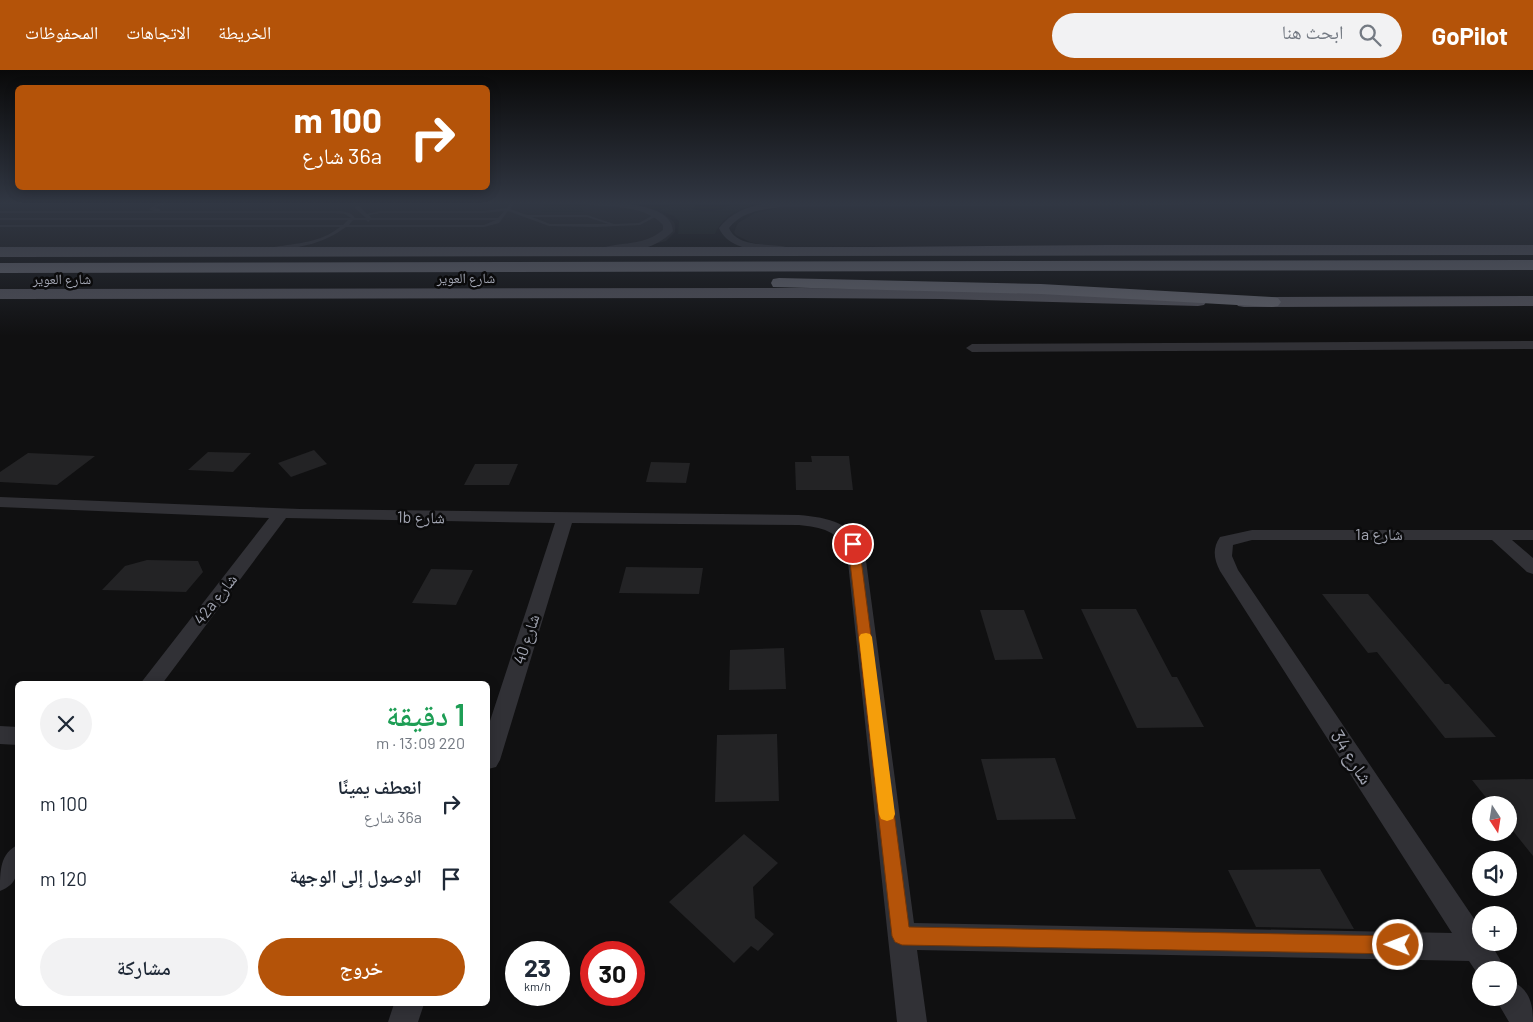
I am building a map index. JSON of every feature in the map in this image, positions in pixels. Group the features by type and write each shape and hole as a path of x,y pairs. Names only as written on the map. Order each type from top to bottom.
{"highway":[{"path":"696,265 752,260 965,258 1180,250"},
{"name":"شارع العوير","path":"0,268 696,265 1533,265"},
{"name":"شارع العوير","path":"0,279 1533,276"},
{"path":"720,277 797,284 1041,289 1272,302"}],"main road":[{"path":"0,252 480,253 1533,250"},
{"path":"0,294 856,293 1272,302 1533,301"},
{"path":"0,303 341,294"}],"street":[{"path":"480,253 618,249 632,246"},
{"path":"759,246 871,252"},
{"path":"972,348 1533,344"},
{"name":"1b شارع","path":"0,502 281,514 565,519 799,520 828,524 840,529 848,536 856,553 902,936"},
{"name":"42a شارع","path":"152,681 281,514"},
{"name":"شارع 40","path":"490,754 565,519"},
{"name":"1a شارع","path":"1226,541 1260,534 1533,535"},
{"path":"1496,535 1533,568"},
{"name":"شارع 34","path":"1226,541 1222,550 1223,560 1228,571 1472,939"},
{"path":"0,735 15,736"},
{"path":"0,879 15,860"},
{"path":"912,1022 902,936 1472,947"},
{"path":"403,1022 408,1006"},
{"path":"1516,1006 1527,1022"}],"lane":[{"path":"131,252 170,248 267,246"}],"shaded area":[{"path":"0,246 644,246 642,247"},
{"path":"769,246 990,246 772,247"}],"building":[{"path":"314,450 327,464 291,477 278,463"},
{"path":"208,452 251,453 233,472 188,470"},
{"path":"28,453 95,456 57,485 0,482 0,472"},
{"path":"811,456 849,456 853,490 796,490 795,462 812,462"},
{"path":"651,462 690,463 686,483 646,482"},
{"path":"475,464 518,464 509,485 464,485"},
{"path":"147,560 198,561 203,572 186,592 102,590 125,566"},
{"path":"626,567 703,568 699,594 619,593"},
{"path":"431,569 473,570 456,605 412,603"},
{"path":"1322,594 1368,594 1445,684 1449,684 1496,737 1445,738 1377,652 1368,653"},
{"path":"1081,609 1136,609 1172,677 1177,677 1204,727 1137,728"},
{"path":"980,610 1024,610 1043,659 995,660"},
{"path":"784,648 786,689 729,690 730,650"},
{"path":"777,734 779,801 715,802 717,735"},
{"path":"1055,758 1076,819 997,820 981,759"},
{"path":"1533,779 1533,856 1518,837 1518,796 1485,796 1472,780"},
{"path":"744,834 778,863 753,887 755,918 774,934 758,951 751,946 734,963 669,902"},
{"path":"1320,869 1354,929 1256,927 1228,870"}],"slow traffic":[{"path":"866,637 887,814"}],"route":[{"path":"853,544 856,553 902,936 1398,945"}]}
